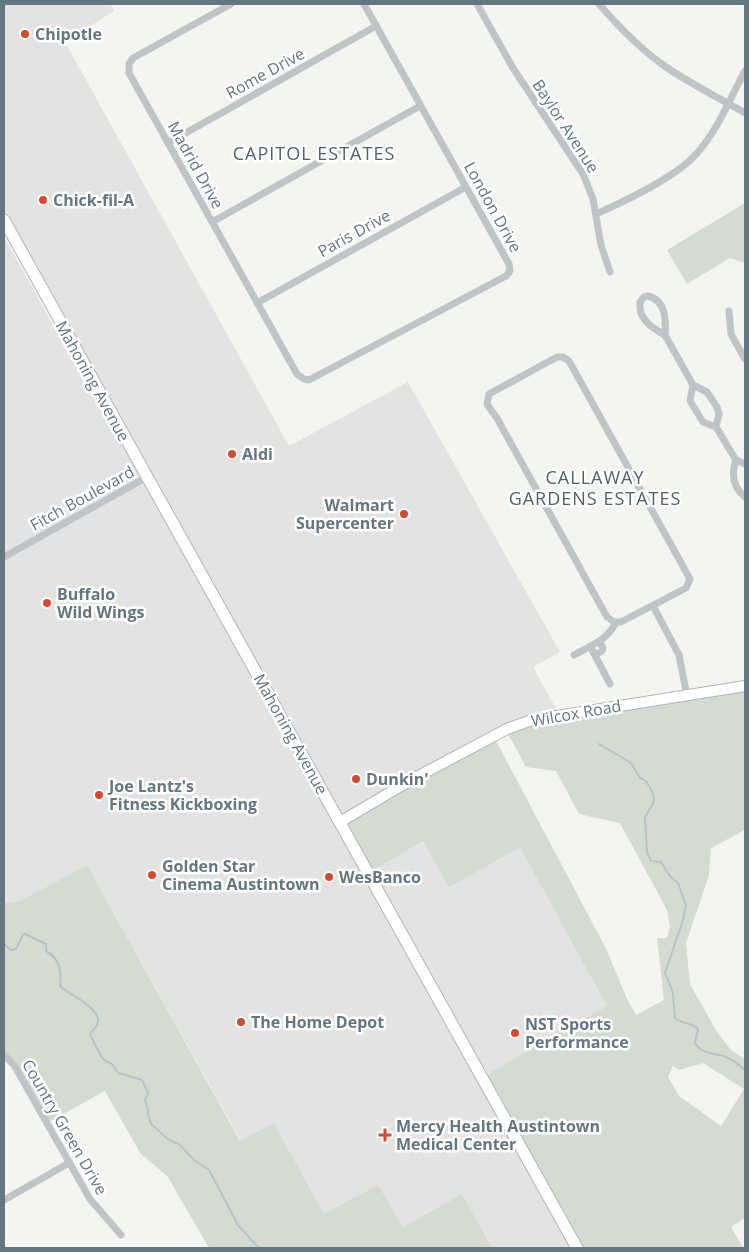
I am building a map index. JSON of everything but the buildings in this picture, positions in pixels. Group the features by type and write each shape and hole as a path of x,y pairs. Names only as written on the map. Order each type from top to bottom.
{"main road":[{"name":"Mahoning Avenue","path":"4,220 577,1248"}],"street":[{"name":"Madrid Drive","path":"231,4 133,58 129,64 129,73 297,374 304,379"},
{"name":"London Drive","path":"304,379 312,379 508,274 510,268 364,4"},
{"name":"Baylor Avenue","path":"476,4 513,68 583,174 593,199 601,245 610,272"},
{"path":"599,4 618,25 656,59 688,81 745,113"},
{"name":"Rome Drive","path":"168,143 376,26"},
{"path":"596,214 668,176 686,164 706,142 745,71"},
{"path":"212,222 420,106"},
{"name":"Paris Drive","path":"257,303 466,187"},
{"path":"665,334 653,329 647,322 640,306 640,302 644,297 655,298 661,306 666,319 665,334 693,385 707,392 717,407 719,414 716,427"},
{"path":"729,311 732,334 745,359"},
{"path":"563,356 569,361 690,580 686,588 625,621 616,622 608,617 498,420 487,404 487,398 492,391 557,357 563,356"},
{"path":"693,385 690,401 695,410 703,422 716,427 736,460 745,464"},
{"path":"736,460 733,478 745,497"},
{"name":"Fitch Boulevard","path":"4,557 147,477"},
{"path":"653,606 679,655 687,696"},
{"path":"574,655 599,642 613,629 616,622"},
{"path":"595,655 602,652 603,648 599,642"},
{"path":"590,646 610,684"},
{"name":"Wilcox Road","path":"340,822 411,780 520,724 545,716 745,686"},
{"name":"Country Green Drive","path":"4,1056 14,1065 96,1208 121,1235"},
{"path":"4,1200 69,1163"}],"shaded area":[{"path":"4,4 110,4 114,11 65,42 289,446 408,382 560,652 533,667 559,714 545,716 440,765 423,841 545,833 606,949 623,989 577,1248 492,1248 462,1194 402,1228 324,1214 274,1123 241,1141 87,865 20,901 4,903 4,237 108,423 115,420 4,226"},
{"path":"745,203 745,263 730,258 687,284 667,250"},
{"path":"745,686 745,830 711,848 709,875 686,943 690,984 717,1032 731,1050 745,1059 745,1218 731,1227 743,1248 577,1248 481,1078 607,1006 520,847 449,887 423,841 368,873 340,822 494,737 606,949 627,999 636,1015 664,1000 657,938 667,938 670,926 667,910 620,823 579,814 556,771 526,767 506,730","holes":["703,1063 744,1089 721,1126 679,1096 668,1077 673,1066 679,1070"]},
{"path":"87,865 240,1141 274,1123 324,1214 378,1185 403,1227 462,1194 492,1248 209,1248 168,1177 140,1153 105,1091 47,1123 14,1065 4,1055 4,903 20,901"}],"waterway":[{"path":"599,744 631,763 640,778 646,781 653,793 654,802 645,817 647,852 651,861 661,862 670,876 678,883 686,905 683,920 665,973 673,993 675,1018 698,1029 695,1043 698,1047 708,1053 727,1057 745,1070"},
{"path":"4,944 11,950 16,949 25,934 46,944 46,951 54,957 59,966 60,986 96,1013 97,1025 90,1035 104,1060 112,1064 118,1073 142,1080 148,1093 145,1100 151,1124 169,1140 179,1144 194,1160 209,1170 238,1225 260,1248"}],"place":[{"name":"Chipotle","path":"25,34"},
{"name":"Chick-fil-A","path":"43,200"},
{"name":"Aldi","path":"232,454"},
{"name":"Walmart Supercenter","path":"404,514"},
{"name":"Buffalo Wild Wings","path":"47,603"},
{"name":"Dunkin'","path":"356,779"},
{"name":"Joe Lantz's Fitness Kickboxing","path":"99,795"},
{"name":"Golden Star Cinema Austintown","path":"152,875"},
{"name":"WesBanco","path":"329,877"},
{"name":"The Home Depot","path":"241,1022"},
{"name":"NST Sports Performance","path":"515,1033"},
{"name":"Mercy Health Austintown Medical Center","path":"385,1135"}],"district":[{"name":"CAPITOL ESTATES","path":"314,153"},
{"name":"CALLAWAY GARDENS ESTATES","path":"595,487"}]}
